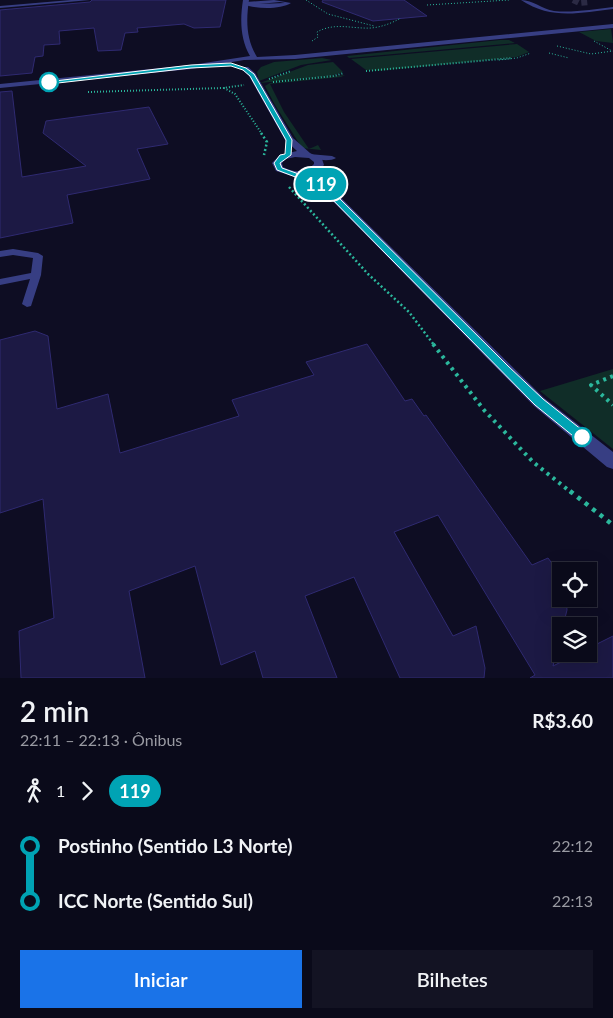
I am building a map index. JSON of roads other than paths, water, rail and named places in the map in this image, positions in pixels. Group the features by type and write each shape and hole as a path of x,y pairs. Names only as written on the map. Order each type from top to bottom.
{"street":[{"path":"246,2 248,49 258,62"},
{"path":"0,86 235,61 258,62 613,26"},
{"path":"235,61 248,49"},
{"path":"235,61 254,79 289,140 319,161 317,168 322,184"},
{"path":"244,69 258,62"},
{"path":"254,79 258,62"},
{"path":"288,155 289,140"},
{"path":"309,155 288,155 279,160 277,166 283,171 322,184 539,402 613,462"},
{"path":"295,174 308,173 317,168"}],"lane":[{"path":"0,6 88,0"},
{"path":"523,0 551,12 565,13 612,9"},
{"path":"246,2 267,4"},
{"path":"0,254 13,252 38,256 36,275 27,304"},
{"path":"0,282 36,275"}],"tunnel":[{"path":"573,0 579,3 589,2"}]}
